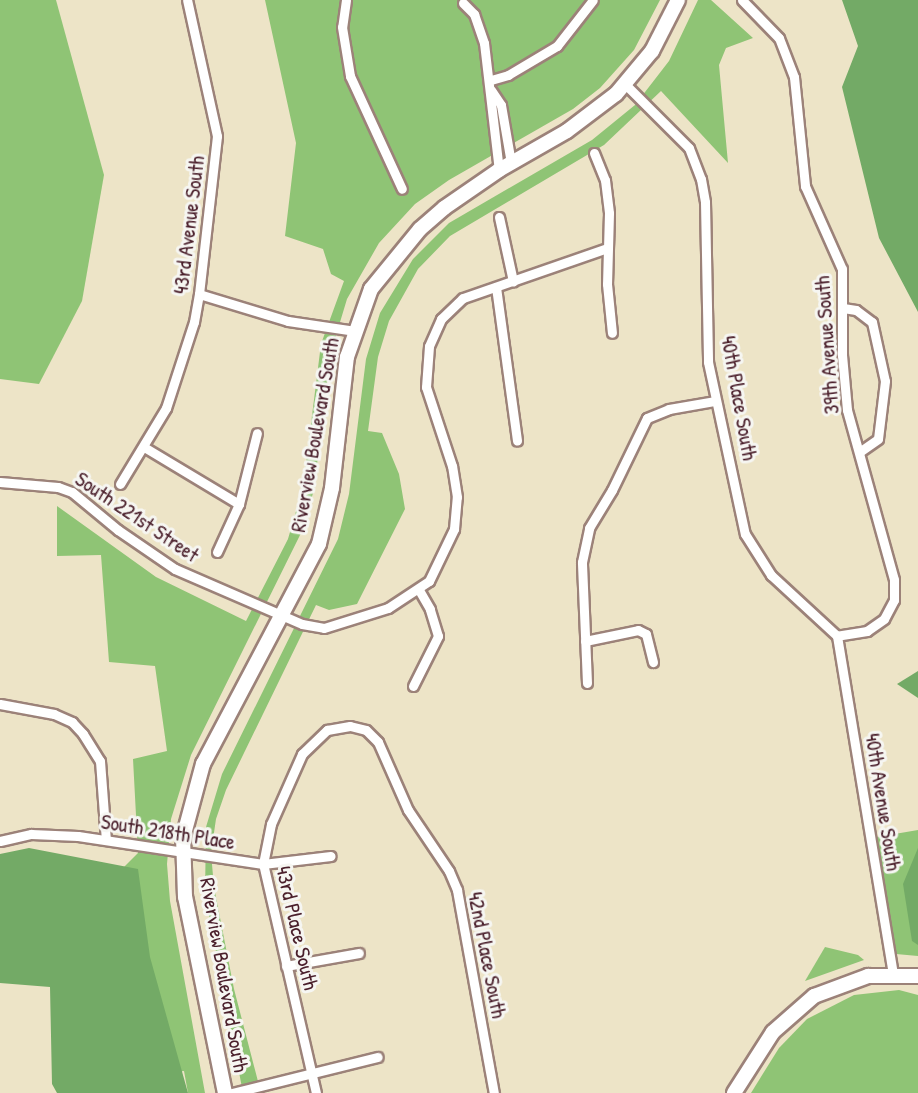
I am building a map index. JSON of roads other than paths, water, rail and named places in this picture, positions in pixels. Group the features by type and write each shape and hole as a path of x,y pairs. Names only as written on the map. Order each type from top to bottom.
{"street":[{"name":"43rd Avenue South","path":"120,484 166,408 195,322 199,294 217,136 187,0"},
{"path":"452,0 465,2 474,14 480,29 491,85 501,105 512,163"},
{"path":"491,85 557,46 593,0"},
{"name":"Riverview Boulevard South","path":"225,1093 185,897 183,853 189,807 203,764 309,567 326,521 342,386 355,331 371,289 420,229 499,170 567,131 626,85 652,51 678,0"},
{"name":"39th Avenue South","path":"742,0 770,24 787,54 797,94 805,186 842,269 843,386 847,410 861,451 894,580 894,600 884,620 867,631 837,636"},
{"path":"344,4 350,75 402,189"},
{"path":"491,85 489,105 499,170"},
{"name":"40th Place South","path":"626,85 689,148 701,179 705,202 706,331 714,400 741,521 751,547 771,575 837,636"},
{"path":"594,153 608,198 612,333"},
{"path":"499,218 513,281"},
{"path":"413,686 438,636 430,609 419,590 438,564 454,529 457,513 452,466 426,387 432,334 441,319 463,298 608,248"},
{"path":"496,287 517,441"},
{"path":"199,294 288,321 355,331"},
{"path":"843,308 856,309 872,322 885,381 878,439 861,451"},
{"path":"587,683 582,562 586,535 619,479 641,425 659,411 714,400"},
{"path":"217,552 239,504 257,433"},
{"path":"144,447 239,504"},
{"name":"South 221st Street","path":"0,482 58,487 72,492 118,530 176,569 283,616 324,628 388,608 419,590"},
{"path":"585,640 638,630 646,634 653,662"},
{"name":"40th Avenue South","path":"837,636 893,974"},
{"path":"0,704 54,714 83,734 99,761 106,840"},
{"name":"43rd Place South","path":"316,1093 263,864 271,824 302,754 318,735 341,726"},
{"name":"42nd Place South","path":"341,726 366,730 378,742 413,818 449,871 463,909 494,1093"},
{"name":"South 218th Place","path":"0,841 31,834 106,840 263,864 331,856"},
{"path":"286,966 359,953"},
{"path":"734,1093 764,1043 800,1006 834,985 868,976 893,974 918,976"},
{"path":"232,1093 378,1057"}]}
